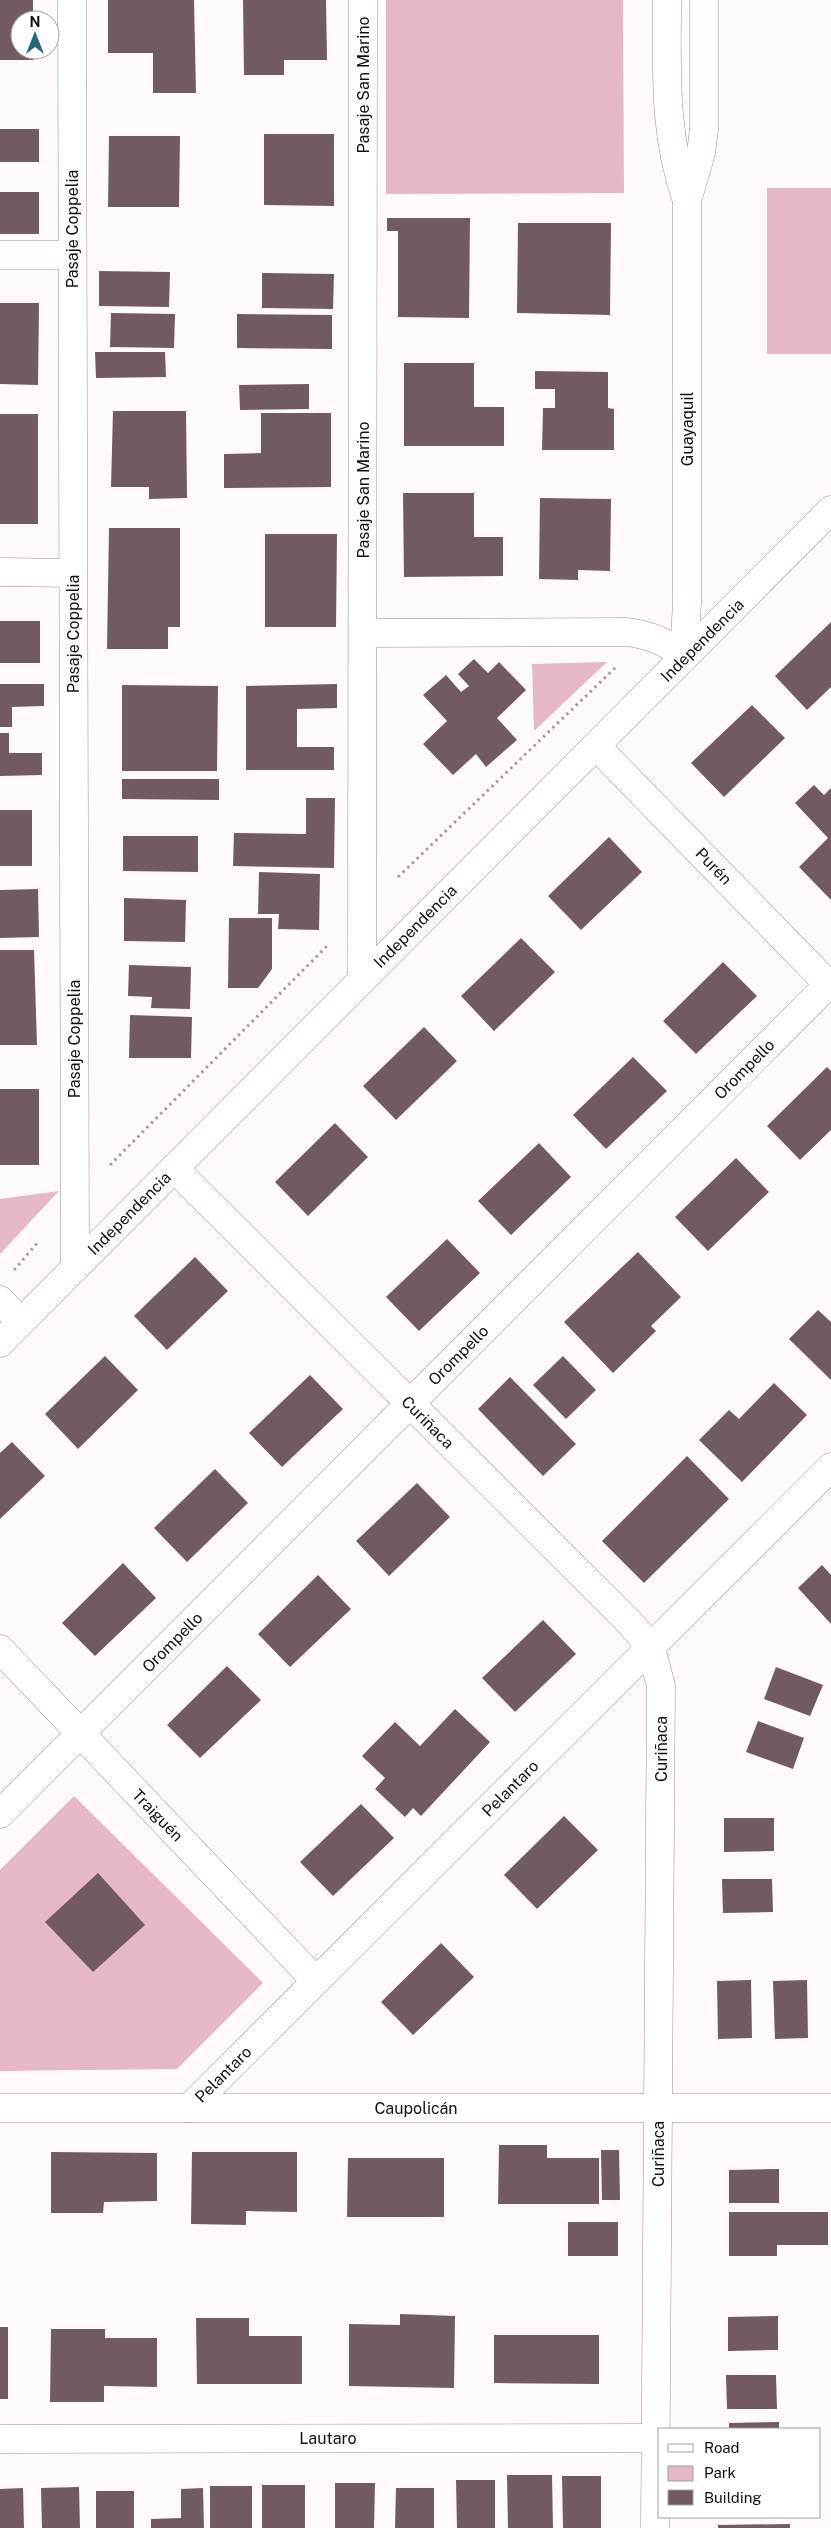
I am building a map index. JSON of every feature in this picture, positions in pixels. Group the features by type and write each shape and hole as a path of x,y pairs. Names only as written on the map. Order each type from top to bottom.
{"street":[{"name":"Pasaje Coppelia","path":"72,0 75,1268"},
{"name":"Pasaje San Marino","path":"362,980 363,0"},
{"name":"Guayaquil","path":"667,0 668,125 678,175 687,201"},
{"name":"Guayaquil","path":"684,657 687,602 687,201 701,153 704,129 704,0"},
{"path":"0,255 72,255"},
{"name":"Independencia","path":"0,1343 831,510"},
{"path":"0,572 73,573"},
{"path":"363,633 628,632 649,636 670,644 684,657"},
{"name":"Purén","path":"596,746 830,985"},
{"name":"Orompello","path":"0,1814 830,985"},
{"name":"Curiñaca","path":"174,1168 624,1617 651,1648 661,1686 655,2528"},
{"path":"0,1300 21,1322"},
{"name":"Pelantaro","path":"188,2108 831,1467"},
{"name":"Traiguén","path":"0,1649 316,1981"},
{"name":"Caupolicán","path":"0,2108 831,2108"},
{"name":"Lautaro","path":"0,2439 656,2438"}],"path":[{"path":"12,1272 74,1201 362,911 649,636"}],"green space":[{"path":"386,0 623,0 624,193 386,194"},
{"path":"767,188 831,188 831,354 767,354"},
{"path":"607,662 534,731 532,664"},
{"path":"59,1191 0,1254 0,1199"},
{"path":"74,1796 263,1983 177,2069 0,2071 0,1870"}],"building":[{"path":"0,0 33,0 33,10 10,10 10,60 0,60"},
{"path":"108,0 194,0 196,93 153,93 153,53 108,53"},
{"path":"243,0 326,0 327,60 284,60 284,75 244,75"},
{"path":"0,129 39,129 39,162 0,162"},
{"path":"264,134 334,134 334,206 264,205"},
{"path":"109,136 180,136 179,207 108,207"},
{"path":"0,192 39,192 39,234 0,234"},
{"path":"387,218 470,218 469,318 398,317 398,231 387,231"},
{"path":"518,223 611,223 610,315 517,313"},
{"path":"99,271 170,272 169,307 99,306"},
{"path":"262,273 334,274 333,309 262,308"},
{"path":"0,303 39,303 38,385 0,384"},
{"path":"111,313 175,314 174,348 110,347"},
{"path":"237,314 332,315 332,349 237,348"},
{"path":"95,352 165,352 166,377 96,378"},
{"path":"404,363 474,363 474,407 504,407 504,446 404,446"},
{"path":"535,371 608,372 608,408 614,409 614,450 542,450 543,408 555,408 555,389 535,389"},
{"path":"309,384 309,409 240,410 239,385"},
{"path":"113,411 186,411 187,498 149,499 149,487 111,487"},
{"path":"261,413 331,413 331,487 224,488 224,454 261,453"},
{"path":"0,414 38,414 38,524 0,524"},
{"path":"403,493 474,493 474,537 503,537 503,576 404,577"},
{"path":"540,498 611,499 610,571 578,570 578,580 539,579"},
{"path":"109,528 180,528 180,627 168,627 168,649 107,649"},
{"path":"265,534 337,534 336,627 265,627"},
{"path":"0,621 40,621 40,663 0,663"},
{"path":"831,622 831,687 807,710 775,676"},
{"path":"474,659 488,673 499,662 526,690 497,718 517,740 486,767 476,754 453,775 423,744 447,721 423,695 446,675 461,692 469,686 458,674"},
{"path":"0,684 44,684 44,706 12,707 12,727 0,727"},
{"path":"337,684 337,708 297,709 297,747 334,747 334,770 246,770 246,686"},
{"path":"122,685 218,686 217,771 122,771"},
{"path":"752,705 785,738 724,797 691,763"},
{"path":"0,733 9,733 9,753 42,753 42,775 0,776"},
{"path":"122,779 219,779 219,800 122,799"},
{"path":"814,785 824,795 831,788 831,900 799,867 828,838 795,803"},
{"path":"306,798 335,798 334,868 233,866 234,833 306,834"},
{"path":"0,810 32,810 32,866 0,866"},
{"path":"123,836 198,836 198,872 123,871"},
{"path":"609,837 642,872 581,930 548,896"},
{"path":"259,872 320,874 319,930 278,929 279,914 258,914"},
{"path":"38,889 39,937 0,938 0,890"},
{"path":"124,898 186,900 185,942 124,941"},
{"path":"229,918 272,918 272,969 258,988 228,988"},
{"path":"521,938 555,972 494,1031 461,996"},
{"path":"0,950 34,950 37,1045 0,1045"},
{"path":"723,962 757,996 696,1054 663,1021"},
{"path":"129,965 191,967 190,1009 151,1008 152,997 128,996"},
{"path":"130,1015 192,1017 191,1058 129,1058"},
{"path":"424,1027 457,1061 396,1120 363,1086"},
{"path":"633,1057 667,1091 606,1149 573,1115"},
{"path":"827,1067 831,1071 831,1130 800,1160 767,1126"},
{"path":"0,1089 39,1089 39,1165 0,1165"},
{"path":"335,1123 368,1157 308,1216 275,1182"},
{"path":"539,1143 571,1177 511,1235 478,1201"},
{"path":"736,1158 769,1192 708,1251 675,1217"},
{"path":"447,1239 480,1273 419,1331 386,1297"},
{"path":"638,1252 681,1297 651,1326 656,1331 613,1373 564,1322"},
{"path":"195,1257 228,1291 167,1350 134,1316"},
{"path":"818,1310 831,1322 831,1380 789,1339"},
{"path":"105,1356 138,1390 78,1449 45,1414"},
{"path":"563,1356 596,1390 566,1419 533,1385"},
{"path":"310,1375 343,1409 282,1467 249,1433"},
{"path":"510,1377 576,1444 543,1476 478,1409"},
{"path":"774,1383 807,1415 742,1482 699,1440 729,1410 739,1419"},
{"path":"12,1442 45,1476 0,1519 0,1453"},
{"path":"687,1456 729,1499 644,1583 602,1541"},
{"path":"215,1469 248,1503 187,1562 154,1528"},
{"path":"417,1483 450,1517 389,1576 356,1541"},
{"path":"123,1563 156,1598 95,1656 62,1623"},
{"path":"822,1565 831,1575 831,1624 798,1588"},
{"path":"318,1575 351,1609 290,1667 258,1634"},
{"path":"543,1620 576,1654 515,1712 482,1678"},
{"path":"227,1666 261,1700 200,1758 167,1725"},
{"path":"776,1667 823,1685 810,1716 764,1699"},
{"path":"455,1709 490,1742 421,1816 413,1808 405,1817 375,1789 385,1778 362,1756 395,1722 420,1746"},
{"path":"758,1721 804,1738 793,1769 746,1752"},
{"path":"361,1804 394,1838 333,1896 300,1862"},
{"path":"564,1816 598,1850 537,1909 504,1875"},
{"path":"724,1818 774,1818 774,1851 724,1852"},
{"path":"98,1873 145,1925 93,1972 45,1922"},
{"path":"722,1879 772,1879 773,1912 723,1913"},
{"path":"441,1943 474,1977 413,2035 381,2002"},
{"path":"751,1980 752,2038 718,2039 717,1981"},
{"path":"807,1980 808,2038 775,2039 773,1981"},
{"path":"499,2145 547,2145 547,2158 599,2158 599,2204 498,2204"},
{"path":"601,2150 619,2150 620,2200 602,2200"},
{"path":"51,2152 157,2153 157,2201 104,2202 103,2213 51,2213"},
{"path":"192,2152 297,2152 297,2212 246,2211 246,2225 191,2224"},
{"path":"348,2158 444,2158 444,2217 347,2217"},
{"path":"779,2169 779,2203 729,2203 729,2170"},
{"path":"729,2212 828,2212 828,2245 777,2245 777,2256 729,2256"},
{"path":"568,2222 618,2222 618,2256 568,2256"},
{"path":"400,2314 455,2316 454,2388 349,2386 349,2324 400,2325"},
{"path":"778,2316 778,2350 728,2351 728,2317"},
{"path":"196,2318 249,2318 249,2336 302,2336 302,2384 197,2384"},
{"path":"0,2327 8,2327 8,2399 0,2399"},
{"path":"51,2329 105,2329 105,2338 157,2338 157,2387 104,2386 104,2402 50,2402"},
{"path":"494,2335 599,2335 599,2384 494,2383"},
{"path":"726,2375 776,2375 777,2409 727,2409"},
{"path":"779,2422 779,2428 729,2428 729,2423"},
{"path":"507,2475 552,2475 553,2528 508,2528"},
{"path":"562,2476 601,2476 601,2528 563,2528"},
{"path":"456,2480 495,2480 495,2528 457,2528"},
{"path":"335,2483 375,2483 374,2528 335,2528"},
{"path":"262,2485 305,2485 305,2528 262,2528"},
{"path":"210,2486 252,2486 252,2528 210,2528"},
{"path":"79,2487 80,2528 42,2528 41,2488"},
{"path":"23,2488 24,2528 0,2528 0,2489"},
{"path":"203,2488 204,2528 151,2528 151,2519 181,2518 181,2489"},
{"path":"396,2488 434,2488 434,2528 395,2528"},
{"path":"96,2491 134,2491 134,2528 96,2528"},
{"path":"790,2524 790,2528 718,2528 718,2525"}]}
